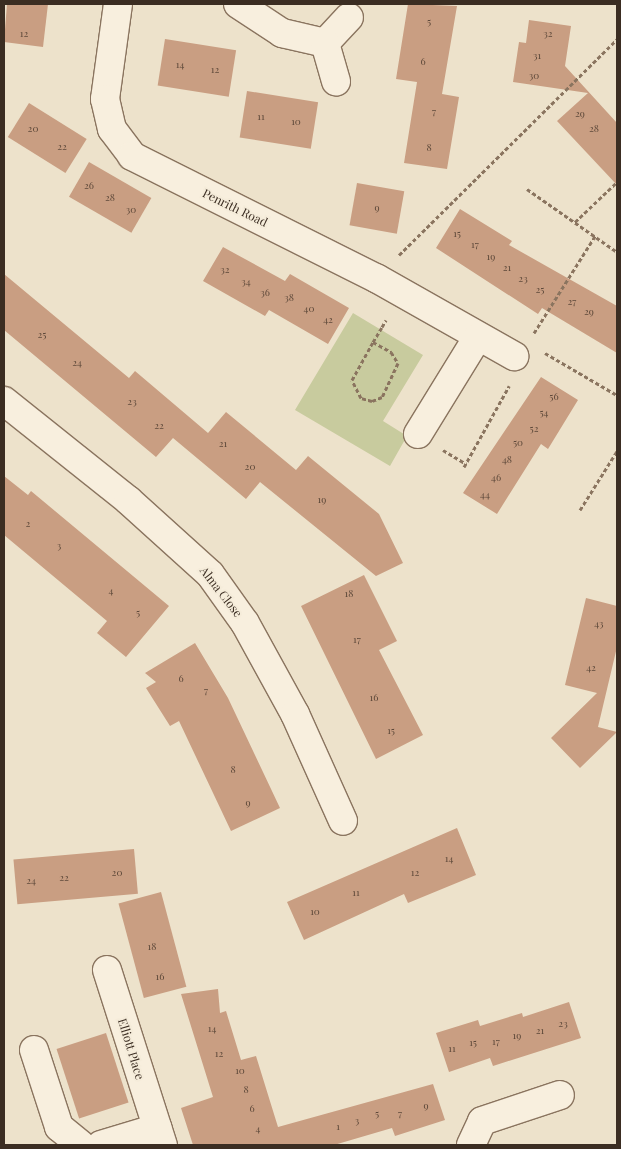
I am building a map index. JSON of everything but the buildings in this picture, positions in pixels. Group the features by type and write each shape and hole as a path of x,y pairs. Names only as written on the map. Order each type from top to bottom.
{"street":[{"name":"Penrith Road","path":"118,4 105,99 112,129 132,156 376,278 477,338 526,349"},
{"path":"238,4 282,34 325,43"},
{"path":"325,43 349,17"},
{"path":"325,43 336,81"},
{"path":"418,434 477,338"},
{"name":"Alma Close","path":"4,401 128,500 210,574 246,623 295,714 343,821"},
{"name":"Elliott Place","path":"101,1145 160,1137 107,970"},
{"path":"34,1050 59,1127 81,1145"},
{"path":"471,1145 482,1121 560,1095"}],"path":[{"path":"376,278 617,39"},
{"path":"576,222 617,182"},
{"path":"527,189 617,252"},
{"path":"464,467 510,384 526,349 595,236"},
{"path":"373,342 391,352 398,363 382,397 372,401 361,398 352,380 373,342 382,327"},
{"path":"526,349 617,395"},
{"path":"580,510 617,451"}],"green space":[{"path":"353,313 423,355 383,421 407,436 390,466 295,410"}]}
